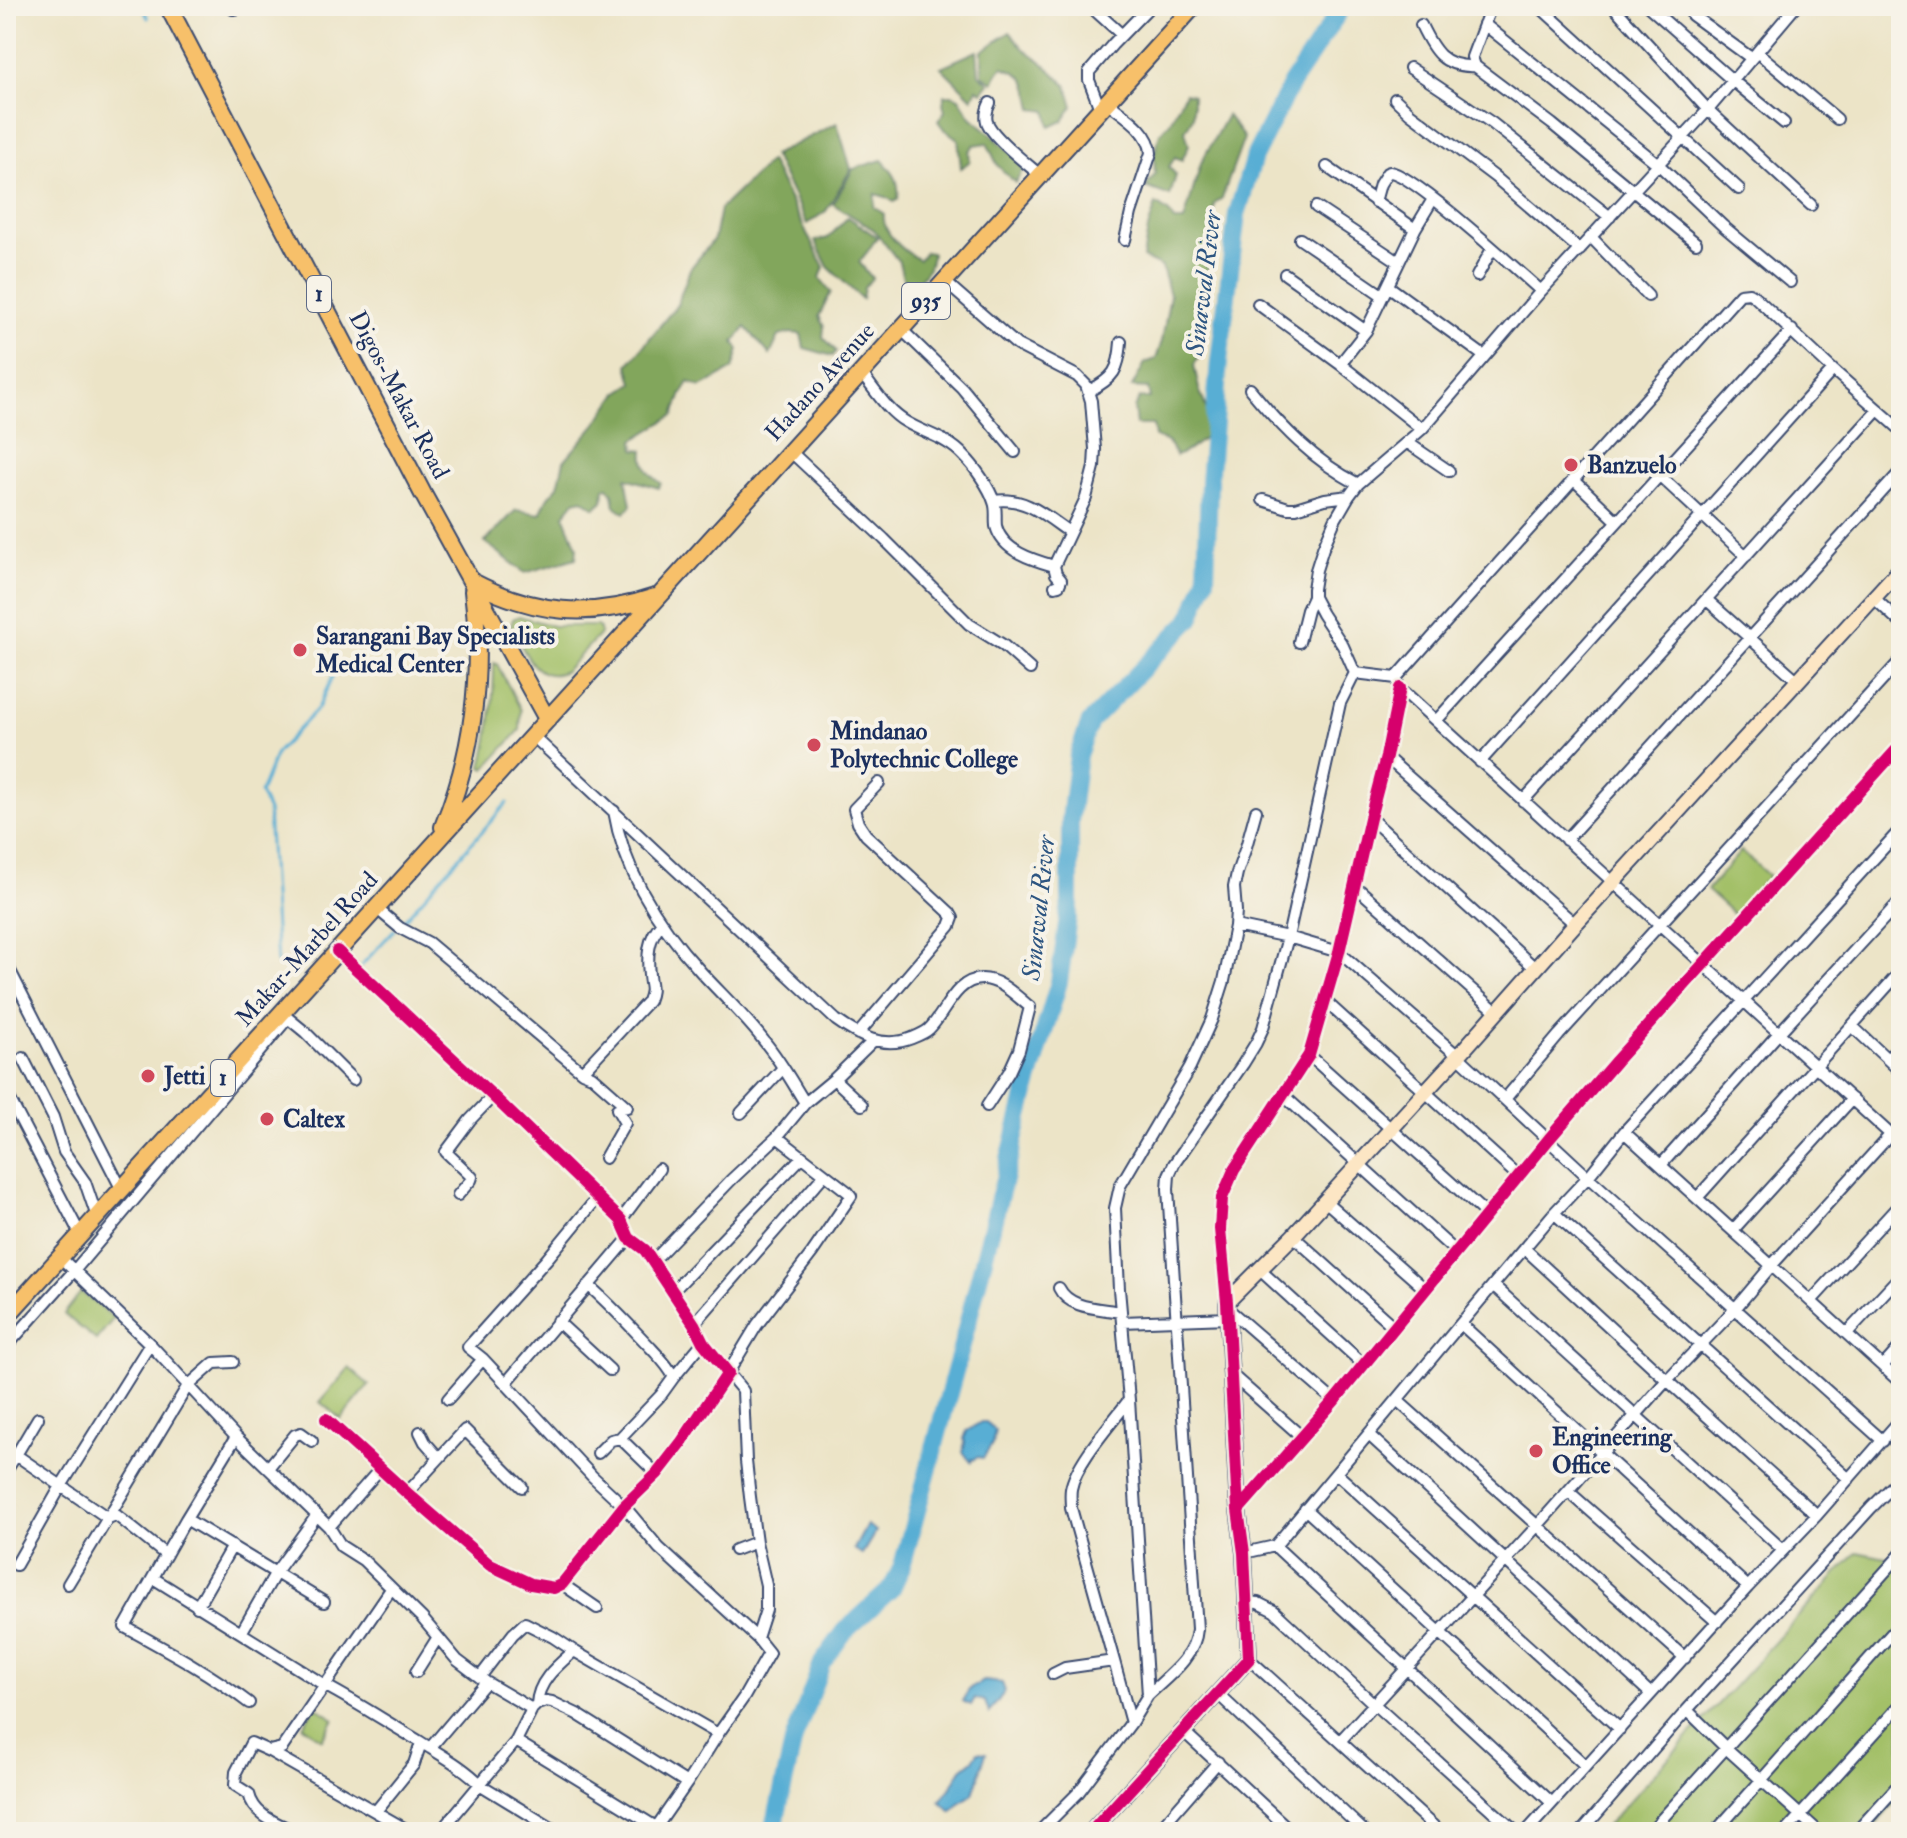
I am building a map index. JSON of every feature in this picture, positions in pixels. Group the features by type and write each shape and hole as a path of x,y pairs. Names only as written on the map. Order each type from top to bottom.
{"main road":[{"name":"Digos-Makar Road","path":"168,6 423,494 547,719"},
{"name":"Hadano Avenue","path":"547,719 1194,6"},
{"path":"439,837 461,776 474,712 477,647 471,582 516,601 563,611 611,609 658,596"},
{"name":"Makar-Marbel Road","path":"6,1317 285,1015 337,951 547,719"}],"street":[{"path":"233,9 253,6"},
{"path":"1090,6 1122,35"},
{"path":"1125,240 1151,148 1141,131 1104,105 1088,74 1150,6"},
{"path":"1491,6 1472,57 1475,66 1552,124 1696,243"},
{"path":"1539,6 1739,189"},
{"path":"1613,6 1708,110 1811,205"},
{"path":"1648,6 1784,123"},
{"path":"1299,642 1313,597 1316,570 1323,548 1335,520 1358,484 1422,429 1541,291 1708,110 1796,6"},
{"path":"1692,15 1754,55 1837,119"},
{"path":"1484,24 1658,164 1723,226 1790,282"},
{"path":"1421,25 1440,56 1452,63 1475,66"},
{"path":"1410,68 1492,123 1610,217"},
{"path":"1395,99 1495,177 1580,250"},
{"path":"990,103 986,117 989,126 1040,175"},
{"path":"1327,167 1415,229"},
{"path":"1375,202 1383,178 1394,171 1433,199 1541,291"},
{"path":"1340,364 1366,331 1415,229 1433,199"},
{"path":"1316,207 1399,262"},
{"path":"1591,237 1648,296"},
{"path":"1300,239 1385,290 1484,356"},
{"path":"1477,276 1492,249"},
{"path":"1285,274 1366,331"},
{"path":"944,281 1017,345 1077,376 1089,391 1095,438 1094,467 1086,498 1054,566 1061,580 1055,586"},
{"path":"1440,1832 1249,1659 1228,1309 1220,1229 1222,1198 1234,1170 1309,1055 1339,952 1386,757 1398,683 1573,479 1740,294 1754,296 1901,430"},
{"path":"1258,304 1422,429"},
{"path":"901,329 962,388 1015,452"},
{"path":"1436,721 1792,330"},
{"path":"1089,391 1107,381 1115,371 1121,342"},
{"path":"1480,762 1833,370"},
{"path":"861,373 906,422 949,443 963,454 994,501 997,530 1007,544 1035,560 1054,566"},
{"path":"1250,389 1301,445 1324,464 1358,484"},
{"path":"1523,801 1878,410"},
{"path":"1408,443 1449,471"},
{"path":"790,451 969,624 1003,645 1030,669"},
{"path":"1566,840 1901,471"},
{"path":"1659,475 1746,556"},
{"path":"1573,479 1617,521"},
{"path":"1263,500 1296,508 1349,496"},
{"path":"994,501 1009,499 1022,502 1069,532"},
{"path":"1059,1288 1070,1302 1122,1317 1178,1320 1228,1309 1260,1270 1901,568"},
{"path":"1313,597 1343,646 1355,673"},
{"path":"1874,598 1901,623"},
{"path":"1707,600 1798,681"},
{"path":"1505,1099 1559,1035 1901,660"},
{"path":"1355,673 1398,683 1480,762 1901,1144"},
{"path":"1039,1832 1078,1793 1131,1723 1148,1695 1180,1665 1197,1637 1169,1175 1256,1043 1267,1015 1288,937 1340,703 1355,673"},
{"path":"532,735 836,1020 858,1034 873,1041 894,1043 927,1031 965,984 980,979 998,983 1030,1007 1019,1050 987,1106"},
{"path":"1238,1510 1334,1401 1616,1061 1901,745"},
{"path":"1386,757 1575,924"},
{"path":"858,1034 950,926 953,918 871,840 858,823 854,809 879,783"},
{"path":"614,811 625,856 661,924 762,1038 805,1103"},
{"path":"1148,1695 1115,1208 1120,1186 1190,1067 1218,1000 1235,926 1235,879 1256,811"},
{"path":"1370,818 1535,968"},
{"path":"1244,1553 1275,1546 1624,1132 1901,829"},
{"path":"1354,885 1497,1012"},
{"path":"1661,1165 1901,900"},
{"path":"376,908 400,928 429,943 627,1107 617,1109 625,1123 605,1158"},
{"path":"582,1072 648,1001 653,990 648,951 661,924"},
{"path":"1235,926 1339,952 1883,1441"},
{"path":"337,951 621,1220 629,1238 645,1250 653,1261 703,1342 743,1391 746,1461 756,1542 767,1597 757,1638"},
{"path":"6,963 122,1190"},
{"path":"1697,1198 1901,971"},
{"path":"1325,1001 1518,1176"},
{"path":"6,1347 74,1271 285,1015 353,1080"},
{"path":"1852,1026 1901,1072"},
{"path":"653,1261 777,1137 805,1103 873,1041"},
{"path":"1888,1059 1901,1044"},
{"path":"1309,1055 1487,1215"},
{"path":"23,1058 53,1117 64,1152 85,1182 96,1214 94,1221"},
{"path":"741,1113 783,1068"},
{"path":"834,1079 862,1105"},
{"path":"6,1092 81,1236"},
{"path":"1283,1095 1456,1252"},
{"path":"458,1195 472,1177 446,1152 493,1096"},
{"path":"1733,1230 1852,1099"},
{"path":"1624,1132 1901,1383"},
{"path":"1341,1740 1890,1135"},
{"path":"326,1419 490,1565 531,1584 554,1588 562,1584 624,1506 657,1474 681,1443 757,1325 851,1198 848,1192 777,1137"},
{"path":"672,1292 802,1157"},
{"path":"621,1220 659,1169"},
{"path":"694,1324 824,1175"},
{"path":"516,1741 655,1830 744,1697 769,1653 757,1638 659,1548 624,1506 468,1347 598,1197"},
{"path":"1324,1200 1425,1289"},
{"path":"1811,1301 1901,1203"},
{"path":"1554,1213 1849,1479"},
{"path":"1293,1236 1394,1327"},
{"path":"506,1383 629,1238"},
{"path":"1524,1248 1817,1515"},
{"path":"61,1258 329,1527 341,1546 363,1560 422,1618 457,1660 483,1679 534,1707"},
{"path":"1260,1270 1363,1364"},
{"path":"1847,1333 1901,1275"},
{"path":"588,1285 665,1362 674,1377"},
{"path":"1493,1285 1783,1550"},
{"path":"1228,1309 1334,1401"},
{"path":"557,1321 610,1370"},
{"path":"1461,1324 1748,1587"},
{"path":"598,1453 611,1440 620,1438 661,1395 703,1342"},
{"path":"16,1565 61,1486 150,1344"},
{"path":"1883,1366 1901,1346"},
{"path":"448,1399 483,1359"},
{"path":"68,1584 187,1387 214,1363 233,1362"},
{"path":"1232,1375 1302,1437"},
{"path":"1129,1400 1077,1472 1071,1490 1071,1508 1131,1723"},
{"path":"1397,1400 1685,1658"},
{"path":"6,1471 38,1418"},
{"path":"1526,1832 1901,1419"},
{"path":"407,1493 465,1430 522,1487"},
{"path":"420,1432 439,1458"},
{"path":"268,1468 295,1435 301,1433 312,1441"},
{"path":"1369,1435 1651,1694"},
{"path":"236,1437 125,1627 191,1664 249,1703"},
{"path":"620,1438 657,1474"},
{"path":"16,1455 108,1518"},
{"path":"329,1527 380,1469"},
{"path":"1336,1473 1620,1729"},
{"path":"1581,1832 1687,1710 1901,1478"},
{"path":"1568,1491 1717,1622"},
{"path":"1305,1509 1586,1766"},
{"path":"108,1518 116,1515 166,1555"},
{"path":"241,1633 276,1572 317,1515"},
{"path":"186,1519 324,1602"},
{"path":"735,1550 756,1542"},
{"path":"197,1607 232,1546"},
{"path":"1275,1546 1552,1803"},
{"path":"1650,1832 1901,1554"},
{"path":"153,1578 426,1746 481,1785 558,1832"},
{"path":"562,1584 597,1608"},
{"path":"269,1751 282,1748 391,1589"},
{"path":"1245,1602 1258,1603 1274,1611 1516,1832"},
{"path":"376,1811 483,1679 513,1634 525,1623 718,1734"},
{"path":"1715,1832 1901,1623"},
{"path":"416,1672 438,1637"},
{"path":"445,1830 516,1741 552,1670 574,1651"},
{"path":"1091,1832 1249,1659"},
{"path":"1053,1674 1065,1668 1114,1661"},
{"path":"1217,1693 1365,1832"},
{"path":"534,1707 546,1701 570,1710 687,1783"},
{"path":"1785,1832 1901,1704"},
{"path":"1687,1710 1819,1832"},
{"path":"1182,1730 1292,1832"},
{"path":"296,1832 262,1815 251,1804 249,1794 235,1785 236,1772 251,1743 411,1832"},
{"path":"1157,1832 1218,1762"},
{"path":"1856,1832 1901,1782"}],"green space":[{"path":"1010,32 1023,48 1067,86 1073,106 1063,121 1050,127 1047,111 1033,109 1028,87 1017,73 1002,67 993,82 982,75 982,51"},
{"path":"977,51 979,74 989,83 982,92 977,89 972,98 941,67"},
{"path":"1185,93 1193,95 1193,117 1185,131 1189,145 1182,160 1175,157 1169,167 1176,175 1170,196 1146,187 1155,174 1154,155 1160,133 1170,122"},
{"path":"945,95 959,98 971,117 1025,166 1015,183 998,166 987,143 974,145 969,152 970,161 961,168 958,139 938,121 945,111"},
{"path":"1227,115 1244,138 1222,198 1215,204 1201,296 1210,315 1203,350 1194,365 1208,413 1206,437 1176,456 1168,442 1155,437 1153,425 1136,425 1134,408 1140,398 1150,398 1148,388 1132,387 1145,363 1156,359 1170,295 1162,267 1143,258 1156,204 1168,212 1174,221 1184,221 1201,163"},
{"path":"837,123 851,169 826,211 807,224 773,155"},
{"path":"882,160 895,177 898,199 894,202 875,194 874,207 884,214 890,235 907,252 919,260 925,252 932,253 925,273 908,286 899,262 874,230 833,204 853,169"},
{"path":"770,161 824,267 820,278 831,292 819,316 824,327 823,337 836,351 833,356 804,348 801,334 790,333 779,336 770,355 746,327 734,342 739,350 733,369 701,387 689,382 674,415 634,440 635,449 644,450 645,465 661,483 659,488 626,478 631,505 625,513 615,506 608,487 604,488 603,501 595,508 582,499 575,501 564,515 577,547 576,558 525,573 485,542 516,510 540,514 548,497 558,486 564,461 618,393 633,383 628,365 677,305 690,269 714,239 720,209"},
{"path":"848,217 877,237 859,262 872,278 864,288 862,299 828,267 815,241 828,238"},
{"path":"519,616 553,626 597,626 600,634 565,671 545,673 531,662 511,625 513,619"},
{"path":"494,663 521,710 520,730 485,769 482,767 491,715"},
{"path":"1741,851 1769,876 1735,915 1707,890"},
{"path":"81,1292 114,1318 96,1340 64,1314"},
{"path":"349,1368 369,1385 341,1419 320,1402"},
{"path":"1857,1552 1901,1561 1901,1796 1869,1832 1601,1832"},
{"path":"315,1706 334,1719 322,1739 303,1726"}],"water":[{"path":"986,1422 995,1431 992,1444 983,1458 977,1457 971,1462 963,1452 964,1439 967,1431"},
{"path":"867,1525 876,1531 862,1554 854,1549"},
{"path":"984,1681 1002,1683 1005,1691 989,1713 985,1701 975,1698 971,1705 962,1701 970,1688"},
{"path":"978,1752 986,1753 973,1794 952,1812 940,1801"}],"waterway":[{"path":"142,6 148,18"},
{"name":"Sinawal River","path":"773,1832 794,1739 822,1663 845,1631 892,1588 902,1566 1028,1085 1059,982 1070,903 1070,821 1078,755 1090,722 1191,619 1206,578 1209,483 1219,361 1237,214 1254,157 1291,84 1343,6"},
{"path":"277,964 268,811 260,793 276,753 318,708 335,671"},
{"path":"404,920 507,803"},
{"path":"361,966 394,930"}],"cycle path":[{"path":"1091,1832 1249,1659 1220,1229 1222,1198 1234,1170 1309,1055 1339,952 1400,688"},
{"path":"1238,1510 1334,1401 1616,1061 1901,745"},
{"path":"326,1419 490,1565 531,1584 554,1588 562,1584 624,1506 657,1474 728,1373 703,1342 645,1250 629,1238 621,1220 337,951"}],"place":[{"name":"Banzuelo","path":"1571,465"},
{"name":"Sarangani Bay Specialists Medical Center","path":"300,650"},
{"name":"Mindanao Polytechnic College","path":"814,745"},
{"name":"Jetti","path":"148,1076"},
{"name":"Caltex","path":"267,1119"},
{"name":"Engineering Office","path":"1536,1451"}]}
